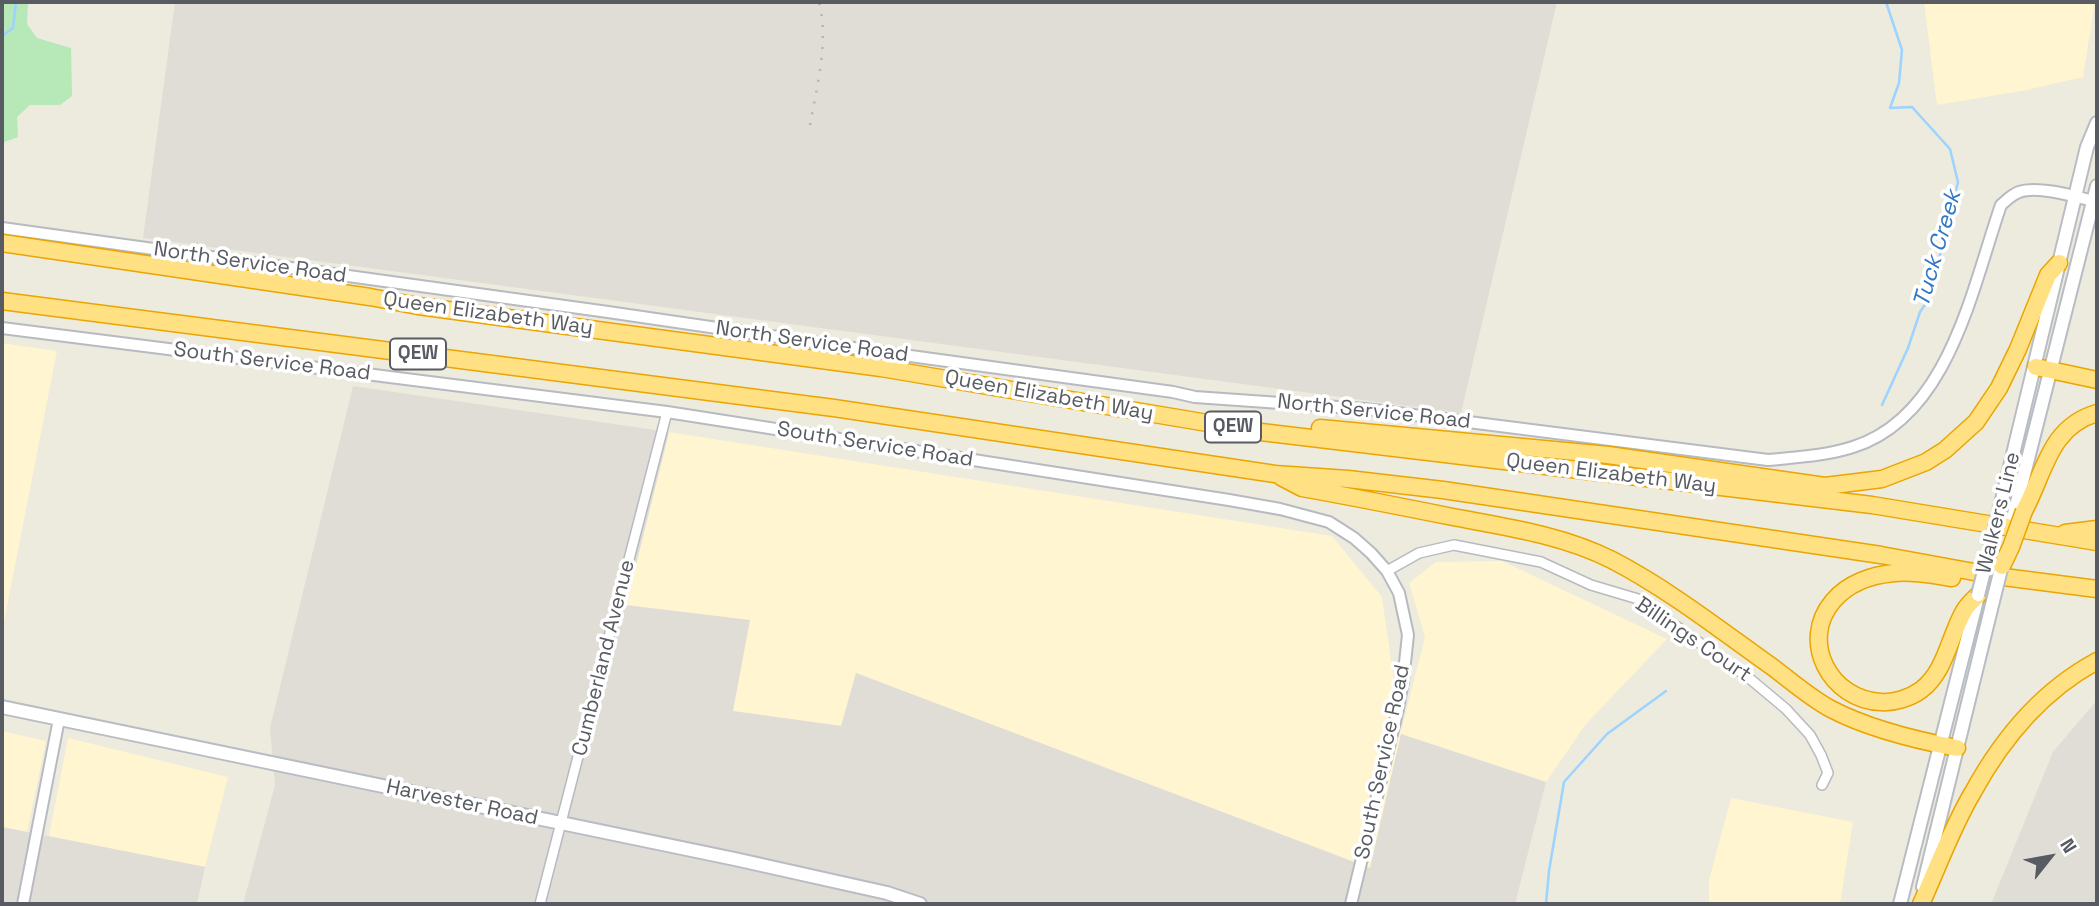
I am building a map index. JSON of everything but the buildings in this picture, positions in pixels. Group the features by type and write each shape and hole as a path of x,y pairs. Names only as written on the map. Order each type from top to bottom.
{"highway":[{"name":"Queen Elizabeth Way","path":"2,243 418,306 881,368 1261,432 1872,505 2097,542"},
{"path":"1261,432 1290,425 1608,455 1825,486 1882,479 1926,462 1945,450 1976,422 1999,388 2048,275 2059,263"},
{"name":"Queen Elizabeth Way","path":"2,301 834,408 1275,474 1443,490 1999,571 2097,589"},
{"path":"2,311 59,308"},
{"path":"2044,369 2097,380"},
{"path":"1985,598 1964,609 1941,665 1922,689 1910,696 1873,702 1846,691 1829,674 1820,649 1822,621 1833,601 1853,584 1896,572 1964,579 1999,571 2011,547 2018,516 2047,457 2068,427 2082,418 2097,414"},
{"path":"1275,474 1302,488 1517,529 1567,542 1609,558 1655,585 1828,707 1873,726 1957,748"},
{"path":"1872,505 2060,534 2097,529"},
{"path":"1920,904 1971,793 2012,733 2042,700 2062,683 2097,661"}],"main road":[{"name":"Walkers Line","path":"2018,516 2044,369 2059,263 2087,147 2097,123"},
{"name":"Walkers Line","path":"1920,904 1957,748 2000,508 2096,202 2097,186"},
{"name":"Walkers Line","path":"1900,904 1940,745 1985,598 1999,571"},
{"name":"Harvester Road","path":"2,707 561,823 887,893 920,904"}],"street":[{"name":"North Service Road","path":"2,228 1173,391 1195,397 1366,409 1768,460 1819,456 1855,447 1882,435 1914,407 1937,376 1956,338 2001,205 2010,196 2034,190 2077,196 2096,202"},
{"name":"South Service Road","path":"2,328 667,412 1280,509 1329,522 1371,553 1387,571 1399,593 1408,635 1398,709 1351,904"},
{"name":"Cumberland Avenue","path":"540,904 667,412"},
{"name":"Billings Court","path":"1387,571 1419,554 1454,545 1541,562 1591,585 1638,599 1749,678 1786,709 1810,735 1821,755 1828,773 1822,785"},
{"path":"23,904 59,719"}],"shaded area":[{"path":"175,2 1557,2 1461,413 143,238"},
{"path":"1924,2 2095,2 2083,77 2027,90 1937,105"},
{"path":"2,343 57,351 2,632"},
{"path":"353,386 669,432 626,605 750,620 733,711 841,726 856,673 1370,868 1401,734 1546,782 1515,904 243,904 275,785 270,728"},
{"path":"669,432 1332,536 1382,597 1401,731 1425,637 1409,583 1436,562 1502,561 1667,639 1586,724 1546,782 1401,734 1370,868 856,673 842,726 732,711 626,605"},
{"path":"2097,700 2097,904 1991,904 2053,752"},
{"path":"2,731 46,741 27,832 2,827"},
{"path":"68,738 228,777 205,867 49,836"},
{"path":"1731,798 1853,822 1840,904 1709,904 1709,880"},
{"path":"2,827 205,867 197,904 2,904"}],"green space":[{"path":"2,2 28,2 27,24 37,38 71,48 72,96 60,105 30,105 17,117 18,137 2,143"}],"waterway":[{"path":"2,36 13,28 16,2"},
{"name":"Tuck Creek","path":"1882,405 1932,287 1958,182 1950,149 1912,107 1890,108 1899,83 1902,50 1886,2"},
{"name":"Tuck Creek","path":"1546,904 1564,782 1607,734 1666,691"}],"railway":[{"path":"810,125 822,48 819,2"}]}
